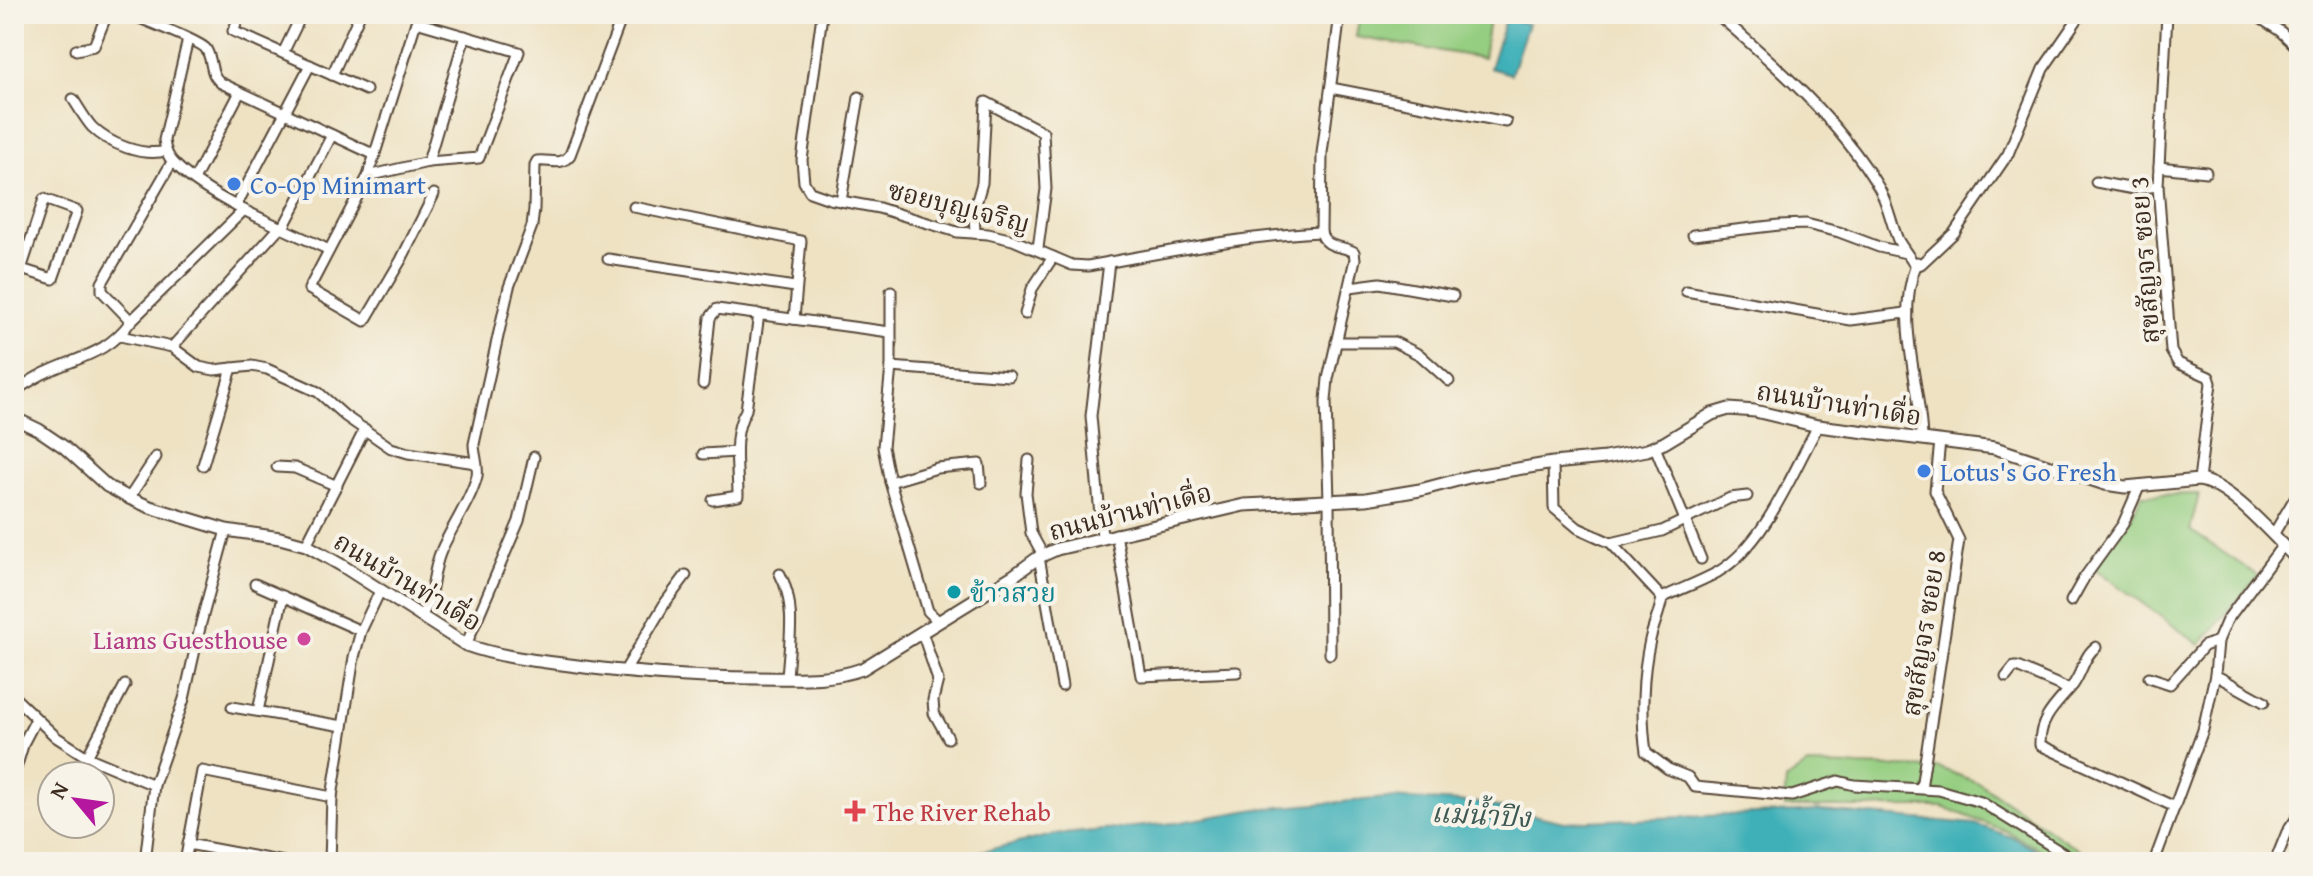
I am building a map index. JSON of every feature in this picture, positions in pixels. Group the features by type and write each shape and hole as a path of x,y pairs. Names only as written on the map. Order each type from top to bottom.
{"street":[{"path":"76,50 94,46 107,14"},
{"path":"130,14 199,42 207,50 213,76 240,92 375,155"},
{"path":"241,14 233,31 366,90"},
{"path":"283,53 302,14"},
{"path":"332,75 360,14"},
{"path":"421,617 430,603 440,553 477,475 474,444 509,287 532,226 535,165 542,160 559,163 570,155 623,14"},
{"path":"1330,654 1326,401 1350,287 1354,252 1328,244 1321,232 1322,153 1340,14"},
{"path":"1717,14 1775,64 1850,146 1881,190 1899,241 1915,266"},
{"path":"1726,22 1735,14"},
{"path":"1915,266 1954,233 2008,154 2043,69 2081,14"},
{"name":"สุขสัญจร ซอย 3","path":"2167,14 2158,186 2171,351 2178,363 2209,377 2211,383 2199,480"},
{"name":"ซอยบุญเจริญ","path":"822,15 802,160 804,182 810,192 879,208 957,232 1013,240 1072,265 1088,266 1196,245 1321,232"},
{"path":"2257,15 2299,49"},
{"path":"368,176 428,162 479,158 519,52 416,22 368,176 309,289 365,321 401,260 434,194"},
{"path":"428,162 465,36"},
{"path":"188,39 164,140 172,162 194,180 240,208 329,250"},
{"path":"14,391 47,372 87,358 120,336 240,208 310,65"},
{"path":"1331,88 1506,122"},
{"path":"194,180 240,92"},
{"path":"841,201 859,97"},
{"path":"73,99 102,135 141,152 166,151"},
{"path":"975,233 974,211 982,183 986,102 1043,132 1046,189 1038,248"},
{"path":"172,347 282,227 332,135"},
{"path":"131,321 102,291 102,283 172,162"},
{"path":"2159,167 2206,172"},
{"path":"2096,182 2134,189 2158,186"},
{"path":"14,291 21,269 44,199 77,211 53,279 21,269"},
{"path":"634,207 801,241 794,319"},
{"path":"1693,235 1806,224 1906,253"},
{"path":"1025,314 1032,289 1053,257"},
{"path":"608,259 795,287"},
{"path":"1102,537 1091,416 1109,262"},
{"path":"1915,266 1908,289 1906,313 1921,409 1922,438"},
{"path":"1350,287 1380,283 1453,296"},
{"path":"891,291 891,367 883,447 890,482 928,611 939,622"},
{"path":"1686,291 1851,320 1906,313"},
{"path":"703,384 710,318 717,309 890,332"},
{"path":"713,500 738,496 738,422 746,410 759,314"},
{"path":"120,336 172,347 199,367 214,370 252,366 267,369 318,392 391,448 476,463"},
{"path":"1336,342 1394,342 1420,355 1449,381"},
{"path":"891,367 1009,376"},
{"path":"203,465 232,368"},
{"name":"ถนนบ้านท่าเดื่อ","path":"14,418 64,447 107,486 129,498 226,530 306,545 466,645 516,658 690,678 821,678 843,675 862,669 1041,556 1057,549 1244,505 1366,499 1420,490 1469,477 1605,458 1655,447 1712,414 1729,409 1755,411 1818,426 1995,448 2105,484 2125,487 2199,480"},
{"path":"1818,426 1759,534 1719,571 1662,598 1650,642 1645,677 1646,752 1668,769 1688,777 1695,787 1712,790 1792,796 1838,781 1854,785 1939,790 1981,802 2077,862"},
{"path":"306,545 365,429"},
{"name":"สุขสัญจร ซอย 8","path":"1921,788 1959,540 1935,491 1940,441"},
{"path":"1655,447 1701,559"},
{"path":"703,454 736,452"},
{"path":"129,498 156,457"},
{"path":"466,645 519,521 534,457"},
{"path":"1029,460 1026,493 1031,533 1041,556 1062,686"},
{"path":"1553,463 1554,508 1578,528 1611,543 1662,598"},
{"path":"890,482 937,468 979,464 981,483"},
{"path":"277,467 295,468 337,486"},
{"path":"2199,480 2224,490 2299,561"},
{"path":"2071,601 2123,524 2140,485"},
{"path":"2273,535 2299,491"},
{"path":"1611,543 1662,531 1730,498 1747,496"},
{"path":"145,862 154,785 184,699 226,530"},
{"path":"1116,534 1141,676 1237,672"},
{"path":"2154,862 2203,730 2215,675 2218,641 2227,620 2283,545"},
{"path":"780,574 791,610 787,678"},
{"path":"624,672 665,603 686,575"},
{"path":"255,584 361,631"},
{"path":"330,862 332,797 354,657 361,631 380,591"},
{"path":"258,711 283,596"},
{"path":"922,632 938,680 933,700 934,713 948,738"},
{"path":"2149,677 2170,684 2204,646 2218,641"},
{"path":"2096,647 2091,650 2074,683 2051,709 2042,728 2040,745 2175,807"},
{"path":"2006,677 2017,667 2068,689"},
{"path":"2215,675 2264,702"},
{"path":"87,757 125,685"},
{"path":"14,697 56,737 87,757 154,785"},
{"path":"232,707 343,726"},
{"path":"14,775 24,742 36,719"},
{"path":"185,862 202,771 332,797"},
{"path":"2275,862 2287,832 2299,815"},
{"path":"188,844 284,862"}],"green space":[{"path":"1360,14 1490,14 1483,58 1356,37"},
{"path":"2199,494 2190,530 2258,576 2200,645 2094,568 2127,525 2142,495"},
{"path":"1807,765 1940,768 1979,783 2097,862 2063,862 2006,831 1943,807 1784,807 1786,780"}],"water":[{"path":"1506,17 1528,24 1511,74 1490,68"},
{"name":"แม่น้ำปิง","path":"1388,798 1479,803 1564,822 1823,811 1975,824 2014,838 2057,862 934,862 1053,835 1175,823 1257,809"}],"place":[{"name":"Co-Op Minimart","path":"234,184"},
{"name":"Lotus's Go Fresh","path":"1924,471"},
{"name":"ข้าวสวย","path":"954,592"},
{"name":"Liams Guesthouse","path":"304,639"},
{"name":"The River Rehab","path":"855,811"}]}
